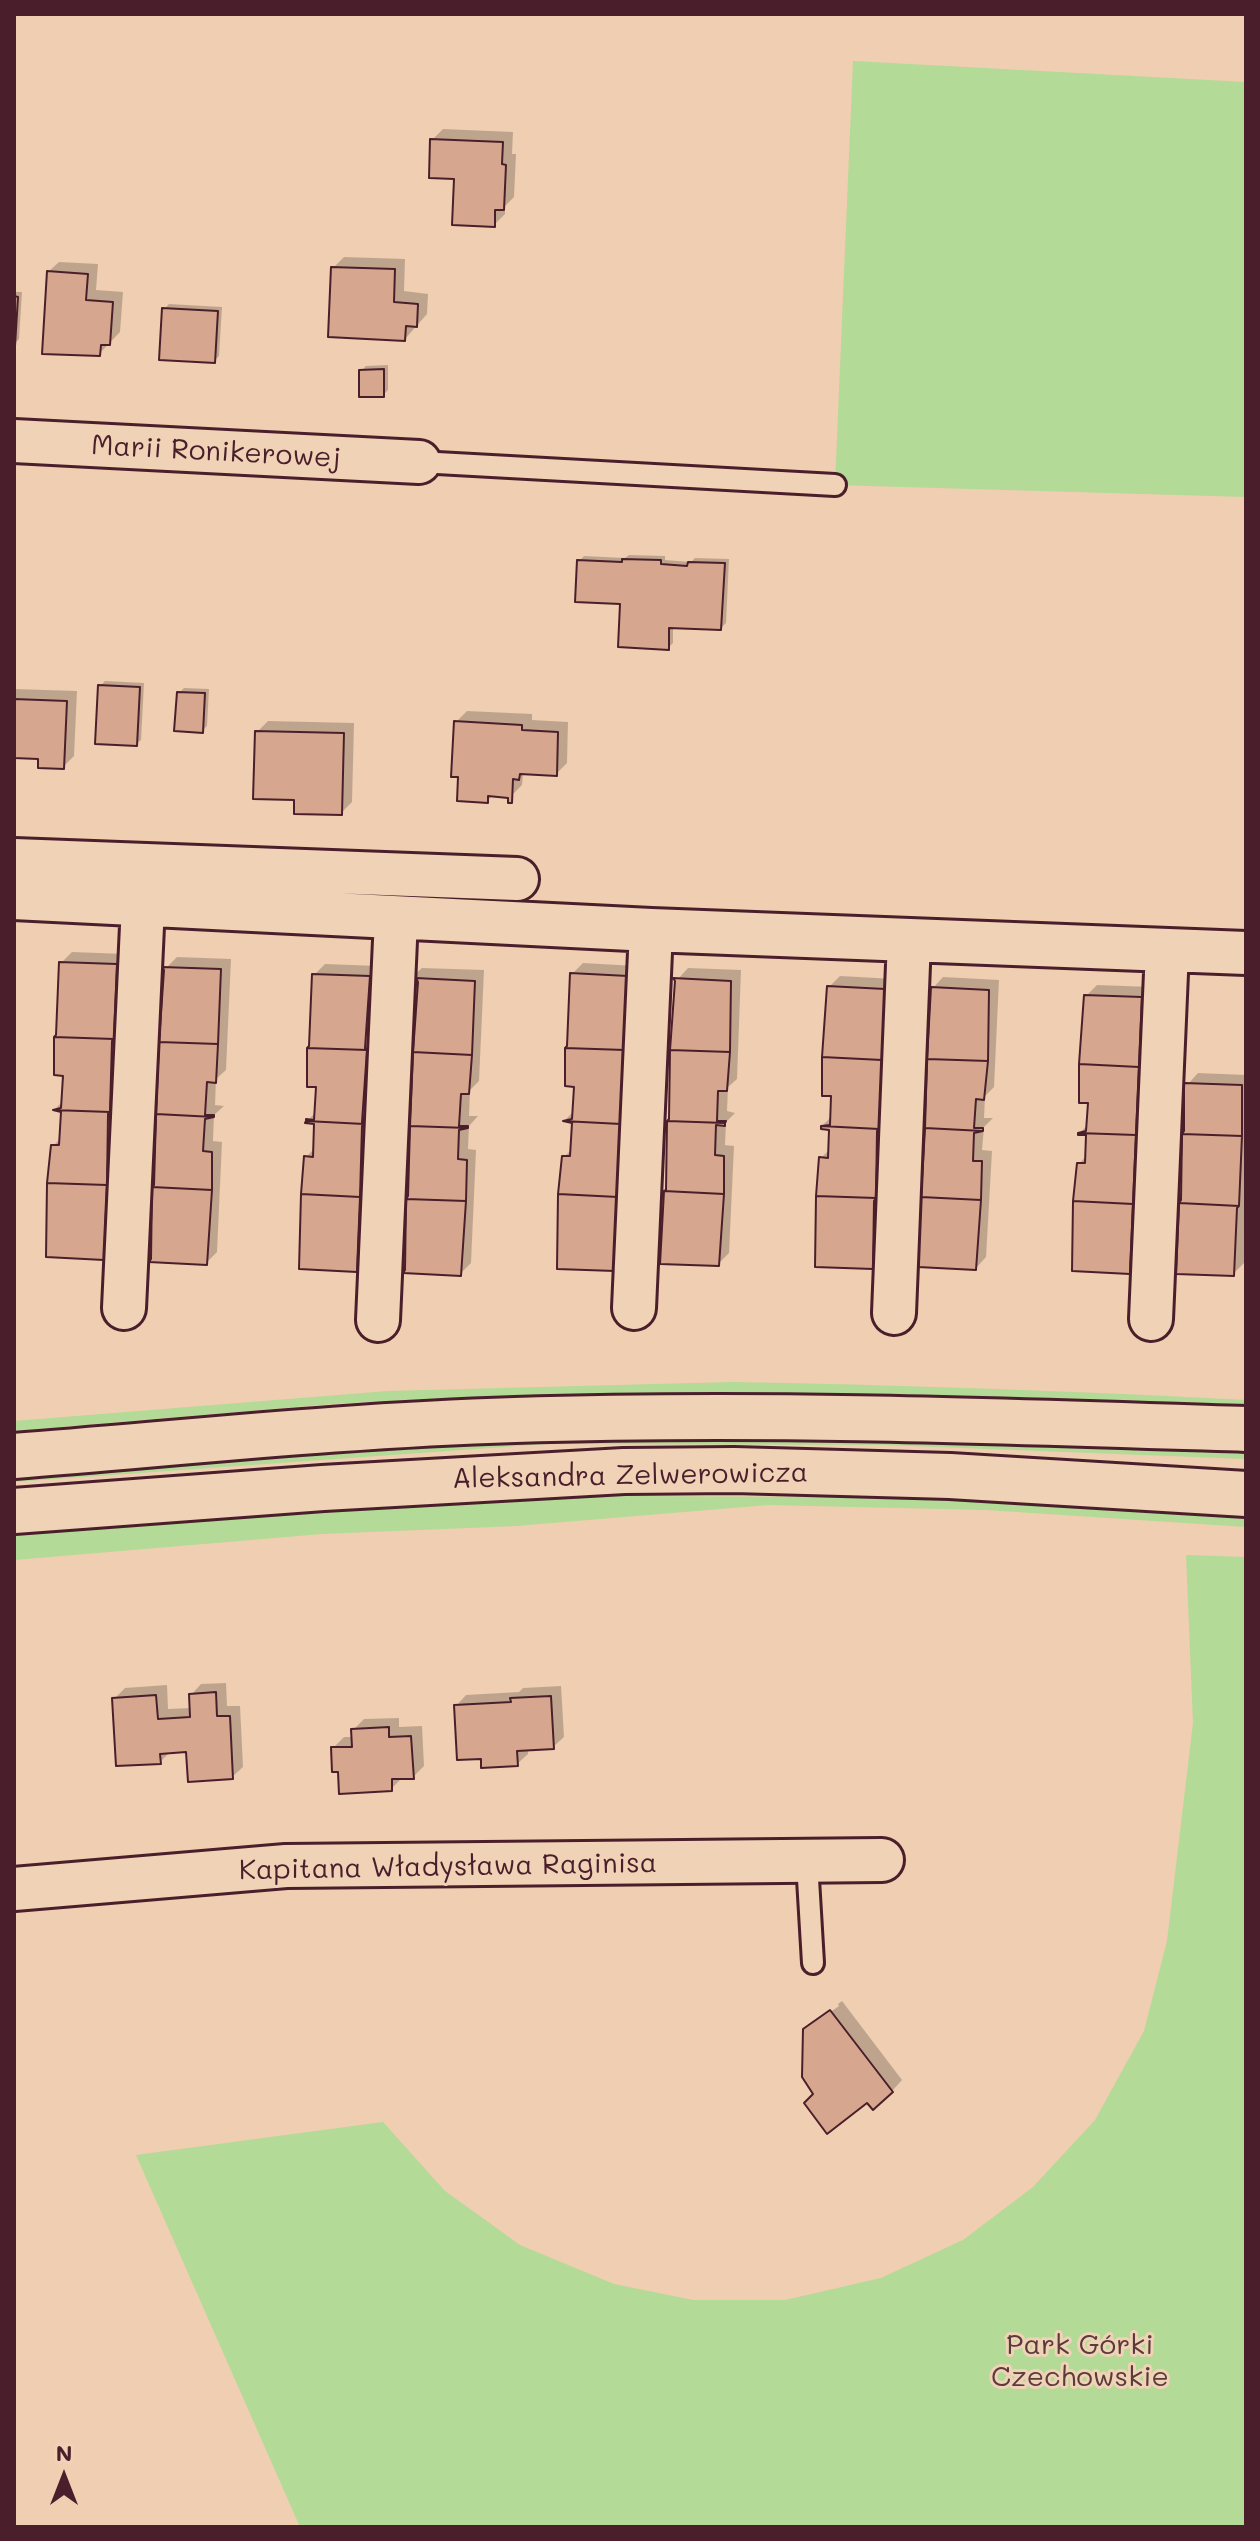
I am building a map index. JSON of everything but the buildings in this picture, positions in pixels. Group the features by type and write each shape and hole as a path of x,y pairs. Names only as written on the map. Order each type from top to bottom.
{"street":[{"name":"Marii Ronikerowej","path":"14,441 419,462"},
{"path":"14,860 517,879"},
{"path":"14,898 651,930 1246,953"},
{"path":"124,1308 143,905"},
{"path":"378,1320 396,918"},
{"path":"634,1308 651,930"},
{"path":"894,1313 909,940"},
{"path":"1151,1319 1167,950"},
{"name":"Aleksandra Zelwerowicza","path":"14,1456 366,1428 511,1420 865,1417 1246,1429"},
{"name":"Aleksandra Zelwerowicza","path":"14,1511 323,1488 624,1471 734,1470 936,1475 1246,1494"},
{"name":"Kapitana Władysława Raginisa","path":"14,1889 286,1866 882,1860"}],"lane":[{"path":"419,462 835,485"},
{"path":"807,1862 813,1963"}],"green space":[{"path":"853,61 1246,82 1246,497 835,485"},
{"path":"733,1382 1246,1400 1246,1410 1011,1398 828,1393 514,1395 332,1404 14,1431 14,1421 388,1391"},
{"path":"841,1439 1246,1453 1246,1459 885,1445 546,1444 14,1482 14,1478 524,1440"},
{"path":"615,1496 856,1497 1014,1503 1246,1519 1246,1527 986,1510 768,1505 516,1526 322,1534 14,1560 14,1534 435,1502"},
{"name":"Park Górki Czechowskie","path":"1186,1555 1246,1557 1246,2527 300,2527 136,2155 383,2122 445,2191 520,2245 614,2284 693,2300 785,2300 881,2278 963,2240 1033,2187 1095,2120 1144,2031 1167,1941 1193,1723"}]}
